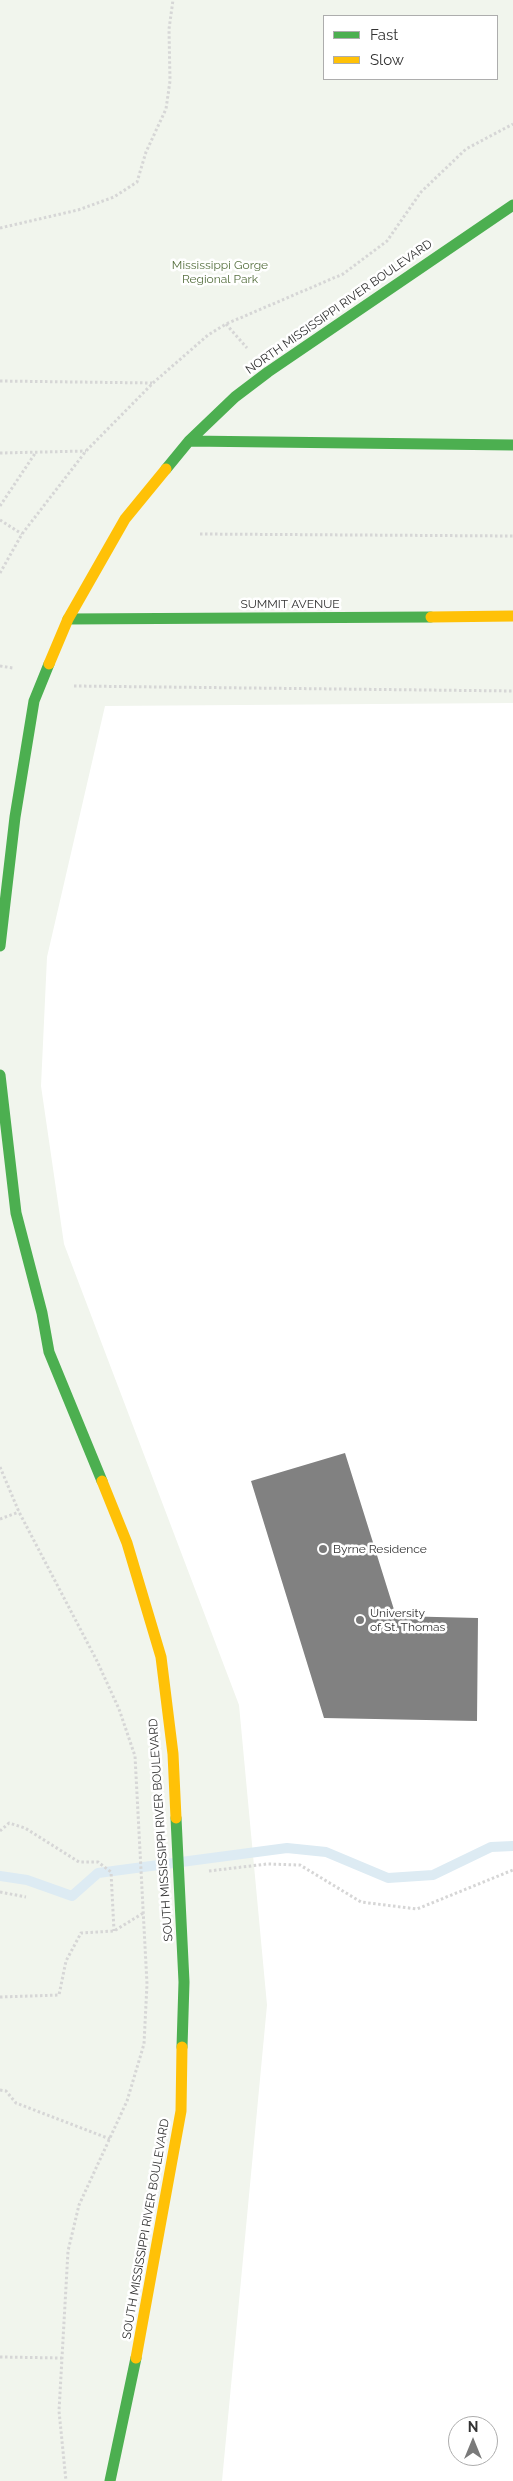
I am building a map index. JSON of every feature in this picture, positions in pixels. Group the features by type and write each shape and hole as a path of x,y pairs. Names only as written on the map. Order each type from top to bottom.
{"street":[{"name":"NORTH MISSISSIPPI RIVER BOULEVARD","path":"189,441 235,397 268,372 513,204"},
{"path":"0,946 15,817 34,701 41,680 68,619 125,519 189,441 513,445"},
{"name":"SUMMIT AVENUE","path":"68,619 513,616"},
{"name":"SOUTH MISSISSIPPI RIVER BOULEVARD","path":"0,1075 16,1212 42,1313 49,1352 127,1543 161,1657 173,1754 184,1982 181,2111 146,2310 110,2481"}],"path":[{"path":"0,228 78,210 114,197 137,182 146,152 166,109 170,81 168,29 173,0"},
{"path":"0,573 22,534 86,451 153,383 208,334 226,324 343,274 387,241 421,192 466,149 513,124"},
{"path":"0,381 153,383"},
{"path":"0,506 36,451"},
{"path":"0,453 86,451"},
{"path":"0,520 22,534"},
{"path":"200,534 513,536"},
{"path":"41,680 67,686 513,691"},
{"path":"0,1467 19,1512 97,1661 119,1709 136,1756 147,1984 144,2044 127,2101 79,2205 68,2251 59,2411 66,2481"},
{"path":"0,1519 19,1512"},
{"path":"0,1831 9,1823 25,1828 79,1862 98,1862 111,1872 114,1931"},
{"path":"207,1872 267,1864 300,1865 361,1902 417,1910 513,1870"},
{"path":"0,1892 26,1897"},
{"path":"0,1997 59,1994 66,1961 81,1933 114,1931 153,1906"},
{"path":"0,2090 6,2091 16,2102 110,2139"},
{"path":"0,2357 62,2358"}],"green space":[{"name":"Mississippi Gorge Regional Park","path":"0,0 513,0 513,703 105,706 47,957 41,1086 64,1244 239,1705 267,2005 222,2481 0,2481"}],"building":[{"name":"Byrne Residence","path":"345,1453 396,1616 478,1618 477,1721 324,1718 251,1481"}],"waterway":[{"path":"0,1876 27,1880 72,1896 98,1873 287,1848 326,1852 388,1878 433,1875 491,1847 513,1846"}],"traffic: fast":[{"path":"166,469 189,441 235,397 268,372 513,205"},
{"path":"189,441 513,445"},
{"path":"68,619 431,617"},
{"path":"0,946 15,817 34,701 49,664"},
{"path":"0,1075 16,1213 42,1313 49,1352 102,1481"},
{"path":"176,1818 184,1982 182,2047"},
{"path":"110,2481 136,2358"}],"traffic: slow":[{"path":"49,664 68,619 125,519 166,469"},
{"path":"431,617 513,616"},
{"path":"102,1481 127,1543 161,1657 173,1754 176,1818"},
{"path":"136,2358 181,2111 182,2047"}],"place":[{"name":"Byrne Residence","path":"323,1549"},
{"name":"University of St. Thomas","path":"360,1620"}]}
